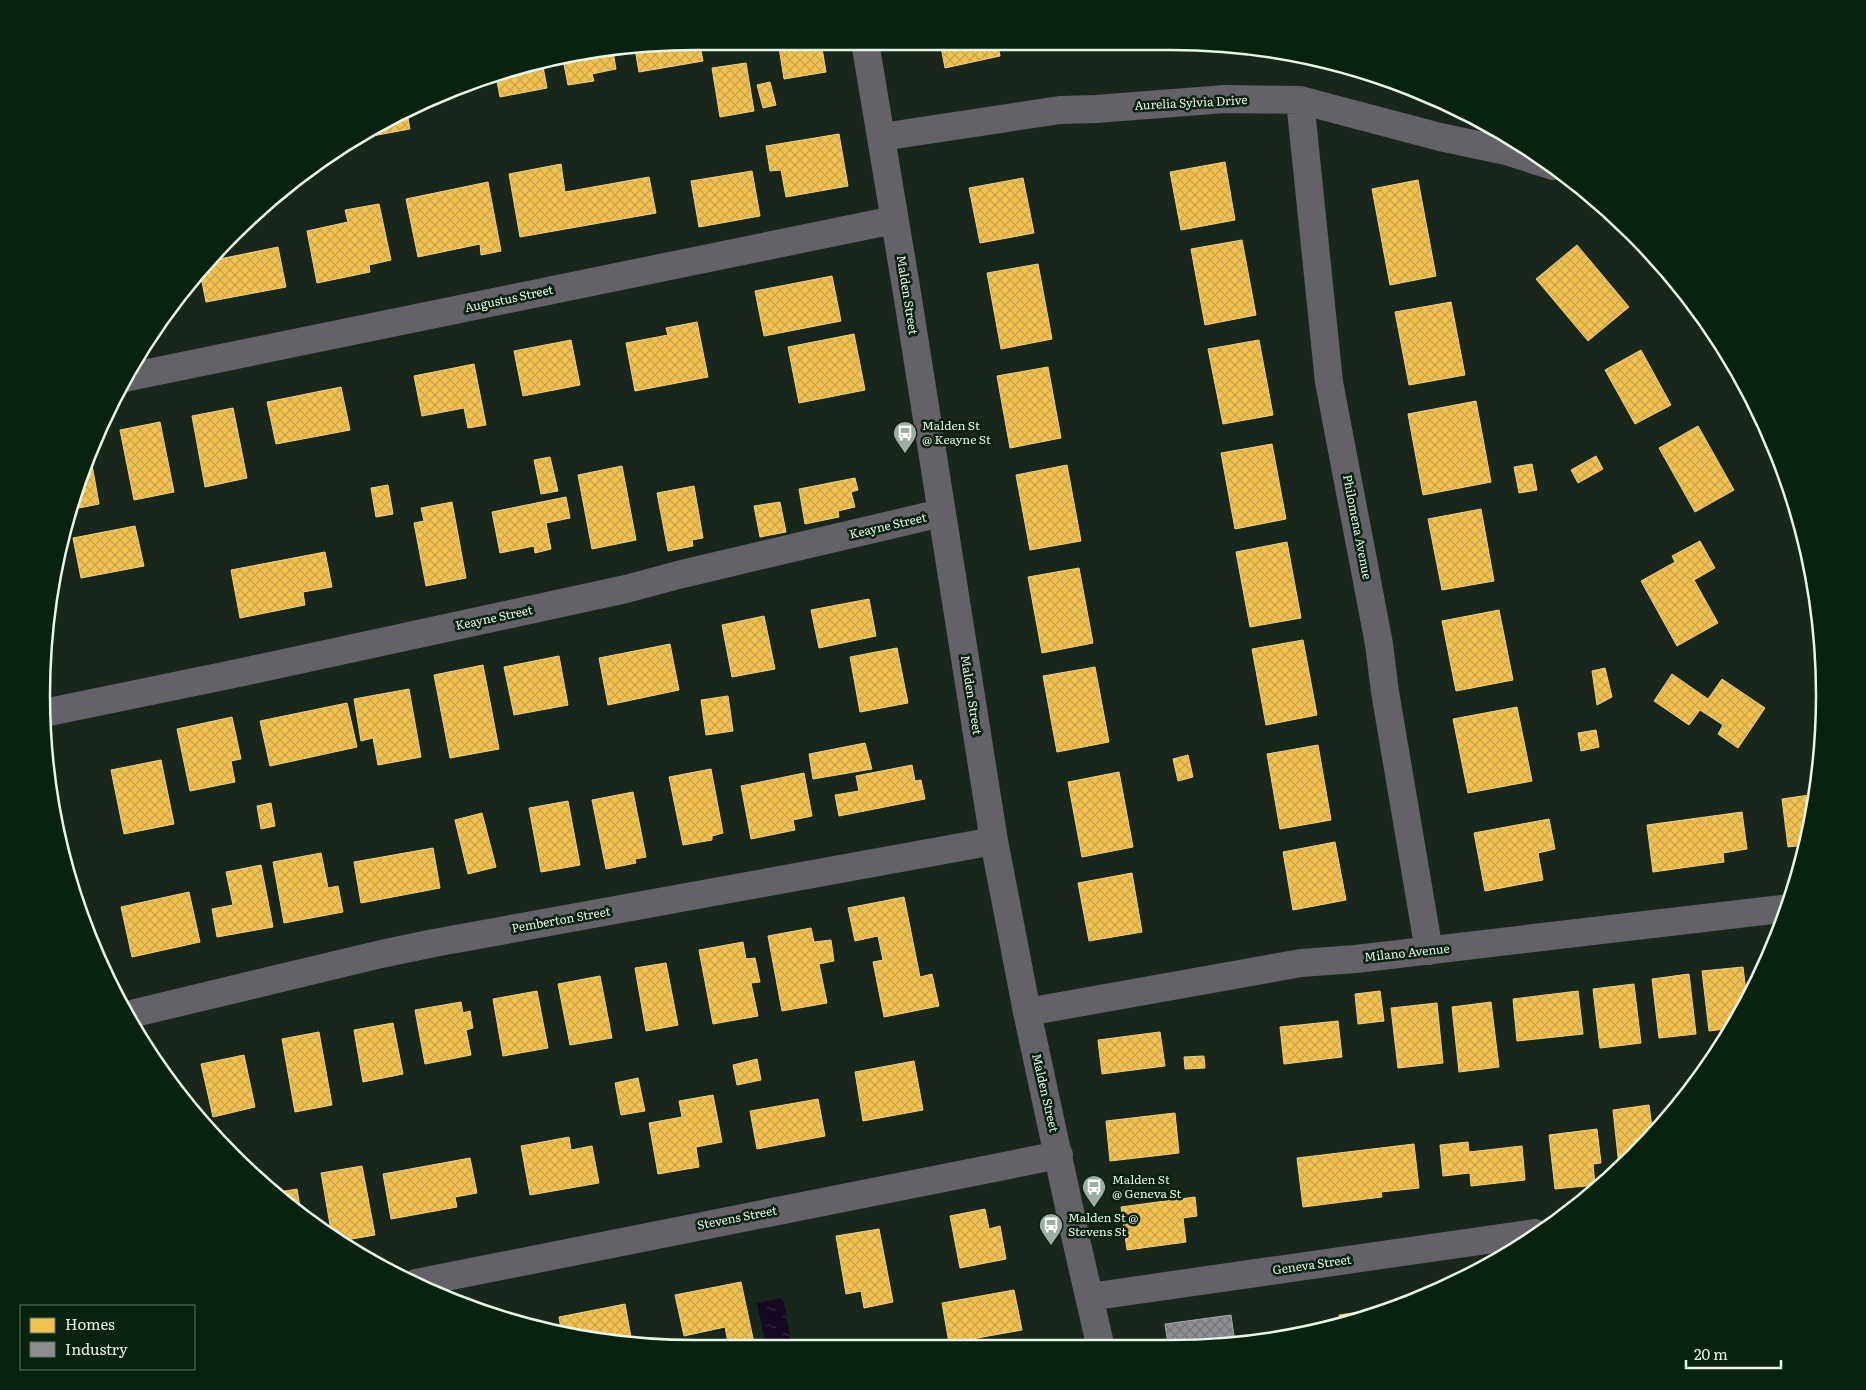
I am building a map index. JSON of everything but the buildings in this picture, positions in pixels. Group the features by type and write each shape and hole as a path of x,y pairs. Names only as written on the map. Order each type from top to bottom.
{"street":[{"name":"Malden Street","path":"866,50 882,137 994,841 1027,1012 1099,1340"},
{"name":"Aurelia Sylvia Drive","path":"882,137 1060,110 1096,109 1225,98 1300,100 1527,158"},
{"name":"Philomena Avenue","path":"1300,100 1329,382 1379,644 1384,692 1429,951"},
{"name":"Augustus Street","path":"134,376 894,220"},
{"name":"Keayne Street","path":"50,712 626,589 941,513"},
{"name":"Pemberton Street","path":"134,1013 425,945 994,841"},
{"name":"Milano Avenue","path":"1027,1012 1302,962 1356,959 1429,951 1779,909"},
{"name":"Stevens Street","path":"427,1281 1059,1155"},
{"name":"Geneva Street","path":"1089,1297 1523,1235"}],"water":[{"path":"783,1298 791,1340 765,1340 757,1303"}],"place":[{"name":"Malden St @ Keayne St","path":"905,454"},
{"name":"Malden St @ Geneva St","path":"1094,1208"},
{"name":"Malden St @ Stevens St","path":"1051,1246"}]}
